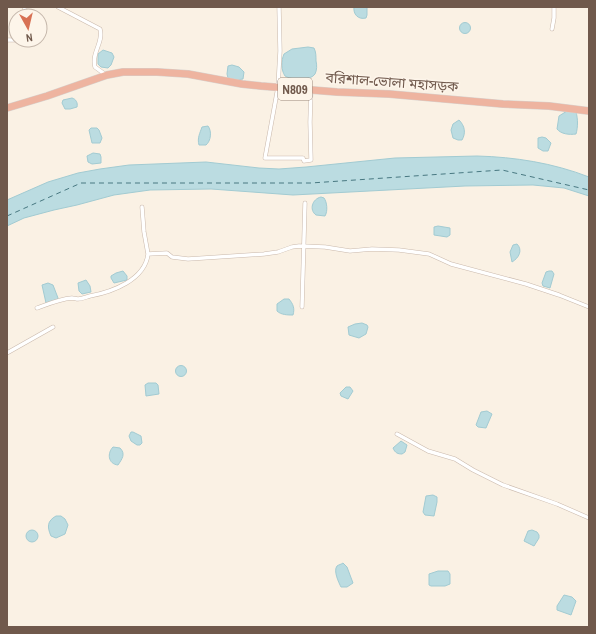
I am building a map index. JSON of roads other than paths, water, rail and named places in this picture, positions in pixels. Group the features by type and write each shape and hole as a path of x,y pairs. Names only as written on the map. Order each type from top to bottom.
{"highway":[{"name":"বরিশাল-ভোলা মহাসড়ক","path":"7,108 107,75 123,72 170,72 242,84 278,88 389,94 503,104 549,106 589,111"}],"street":[{"path":"58,7 100,28 100,41 94,55 94,62 95,67 107,75"},
{"path":"279,7 280,51 278,88 266,158 303,158 304,161 311,160 310,122 312,90"},
{"path":"552,29 554,7"},
{"path":"302,307 305,203"},
{"path":"37,308 57,301 99,294 124,286 145,264 148,254 144,232 142,206"},
{"path":"148,254 167,253 172,257 188,259 264,254 278,252 295,246 325,247 350,251 372,249 399,250 428,254 451,264 526,284 589,307"},
{"path":"7,353 53,326"},
{"path":"397,434 428,451 455,459 502,485 556,504 589,518"}],"water":[{"path":"354,7 367,7 366,18 358,17 354,12"},
{"path":"465,22 469,24 471,28 469,32 465,34 461,32 459,28 461,24"},
{"path":"308,47 314,48 315,51 317,66 315,74 305,79 285,76 282,65 284,54 292,49"},
{"path":"103,50 112,53 114,57 108,68 101,67 98,64 98,54"},
{"path":"232,65 239,67 244,72 243,79 237,80 228,78 228,66"},
{"path":"72,98 75,99 77,107 65,109 62,103 63,100"},
{"path":"567,111 576,112 578,123 576,134 565,134 557,129 559,116"},
{"path":"459,120 463,125 464,130 462,140 453,138 451,130 453,124"},
{"path":"208,126 210,139 206,145 199,145 198,142 202,127"},
{"path":"91,128 97,128 99,130 102,138 100,143 92,143 89,130"},
{"path":"538,138 546,138 551,143 548,151 543,151 538,148"},
{"path":"93,153 100,154 101,163 92,164 88,162 87,156"},
{"path":"477,156 548,164 589,177 589,196 564,188 533,185 465,186 293,195 211,189 150,190 114,195 54,210 24,218 7,226 7,200 48,182 78,173 100,169 129,165 206,162 279,169 395,158"},
{"path":"321,197 324,198 326,204 327,212 325,216 316,215 312,208 315,200"},
{"path":"438,226 450,228 450,235 447,237 434,235 434,227"},
{"path":"517,244 520,251 517,258 512,262 510,252 513,245"},
{"path":"123,271 127,276 127,280 114,283 111,276"},
{"path":"552,271 554,274 550,288 543,286 542,283 546,272"},
{"path":"86,280 90,286 91,292 82,294 79,291 78,283"},
{"path":"48,283 53,285 58,298 57,301 49,304 46,303 42,285"},
{"path":"284,299 289,299 292,303 294,308 293,315 283,314 277,311 277,304"},
{"path":"362,323 368,327 366,334 359,338 349,335 348,327"},
{"path":"181,365 185,367 187,371 185,375 181,377 177,375 175,371 177,367"},
{"path":"148,383 156,383 158,385 159,394 146,396 145,385"},
{"path":"346,387 350,387 353,391 348,399 341,396 340,393"},
{"path":"487,411 492,414 486,428 478,427 476,425 481,412"},
{"path":"131,432 141,436 142,443 140,445 137,445 131,441 129,436"},
{"path":"401,441 407,445 405,452 399,454 393,448"},
{"path":"113,447 120,448 123,452 122,459 118,465 112,463 110,460 109,455"},
{"path":"433,495 437,497 434,516 425,515 423,512 426,496"},
{"path":"56,516 61,516 65,519 68,525 65,534 56,538 51,536 48,527 49,522"},
{"path":"30,530 34,530 38,536 34,542 30,542 26,538 26,534"},
{"path":"532,530 537,532 539,535 539,538 534,546 524,541 528,531"},
{"path":"343,563 347,567 353,583 347,587 341,587 336,574 337,566"},
{"path":"438,571 448,571 450,574 450,584 445,586 429,585 429,574"},
{"path":"564,595 572,597 576,601 571,615 557,610 557,606"}]}
